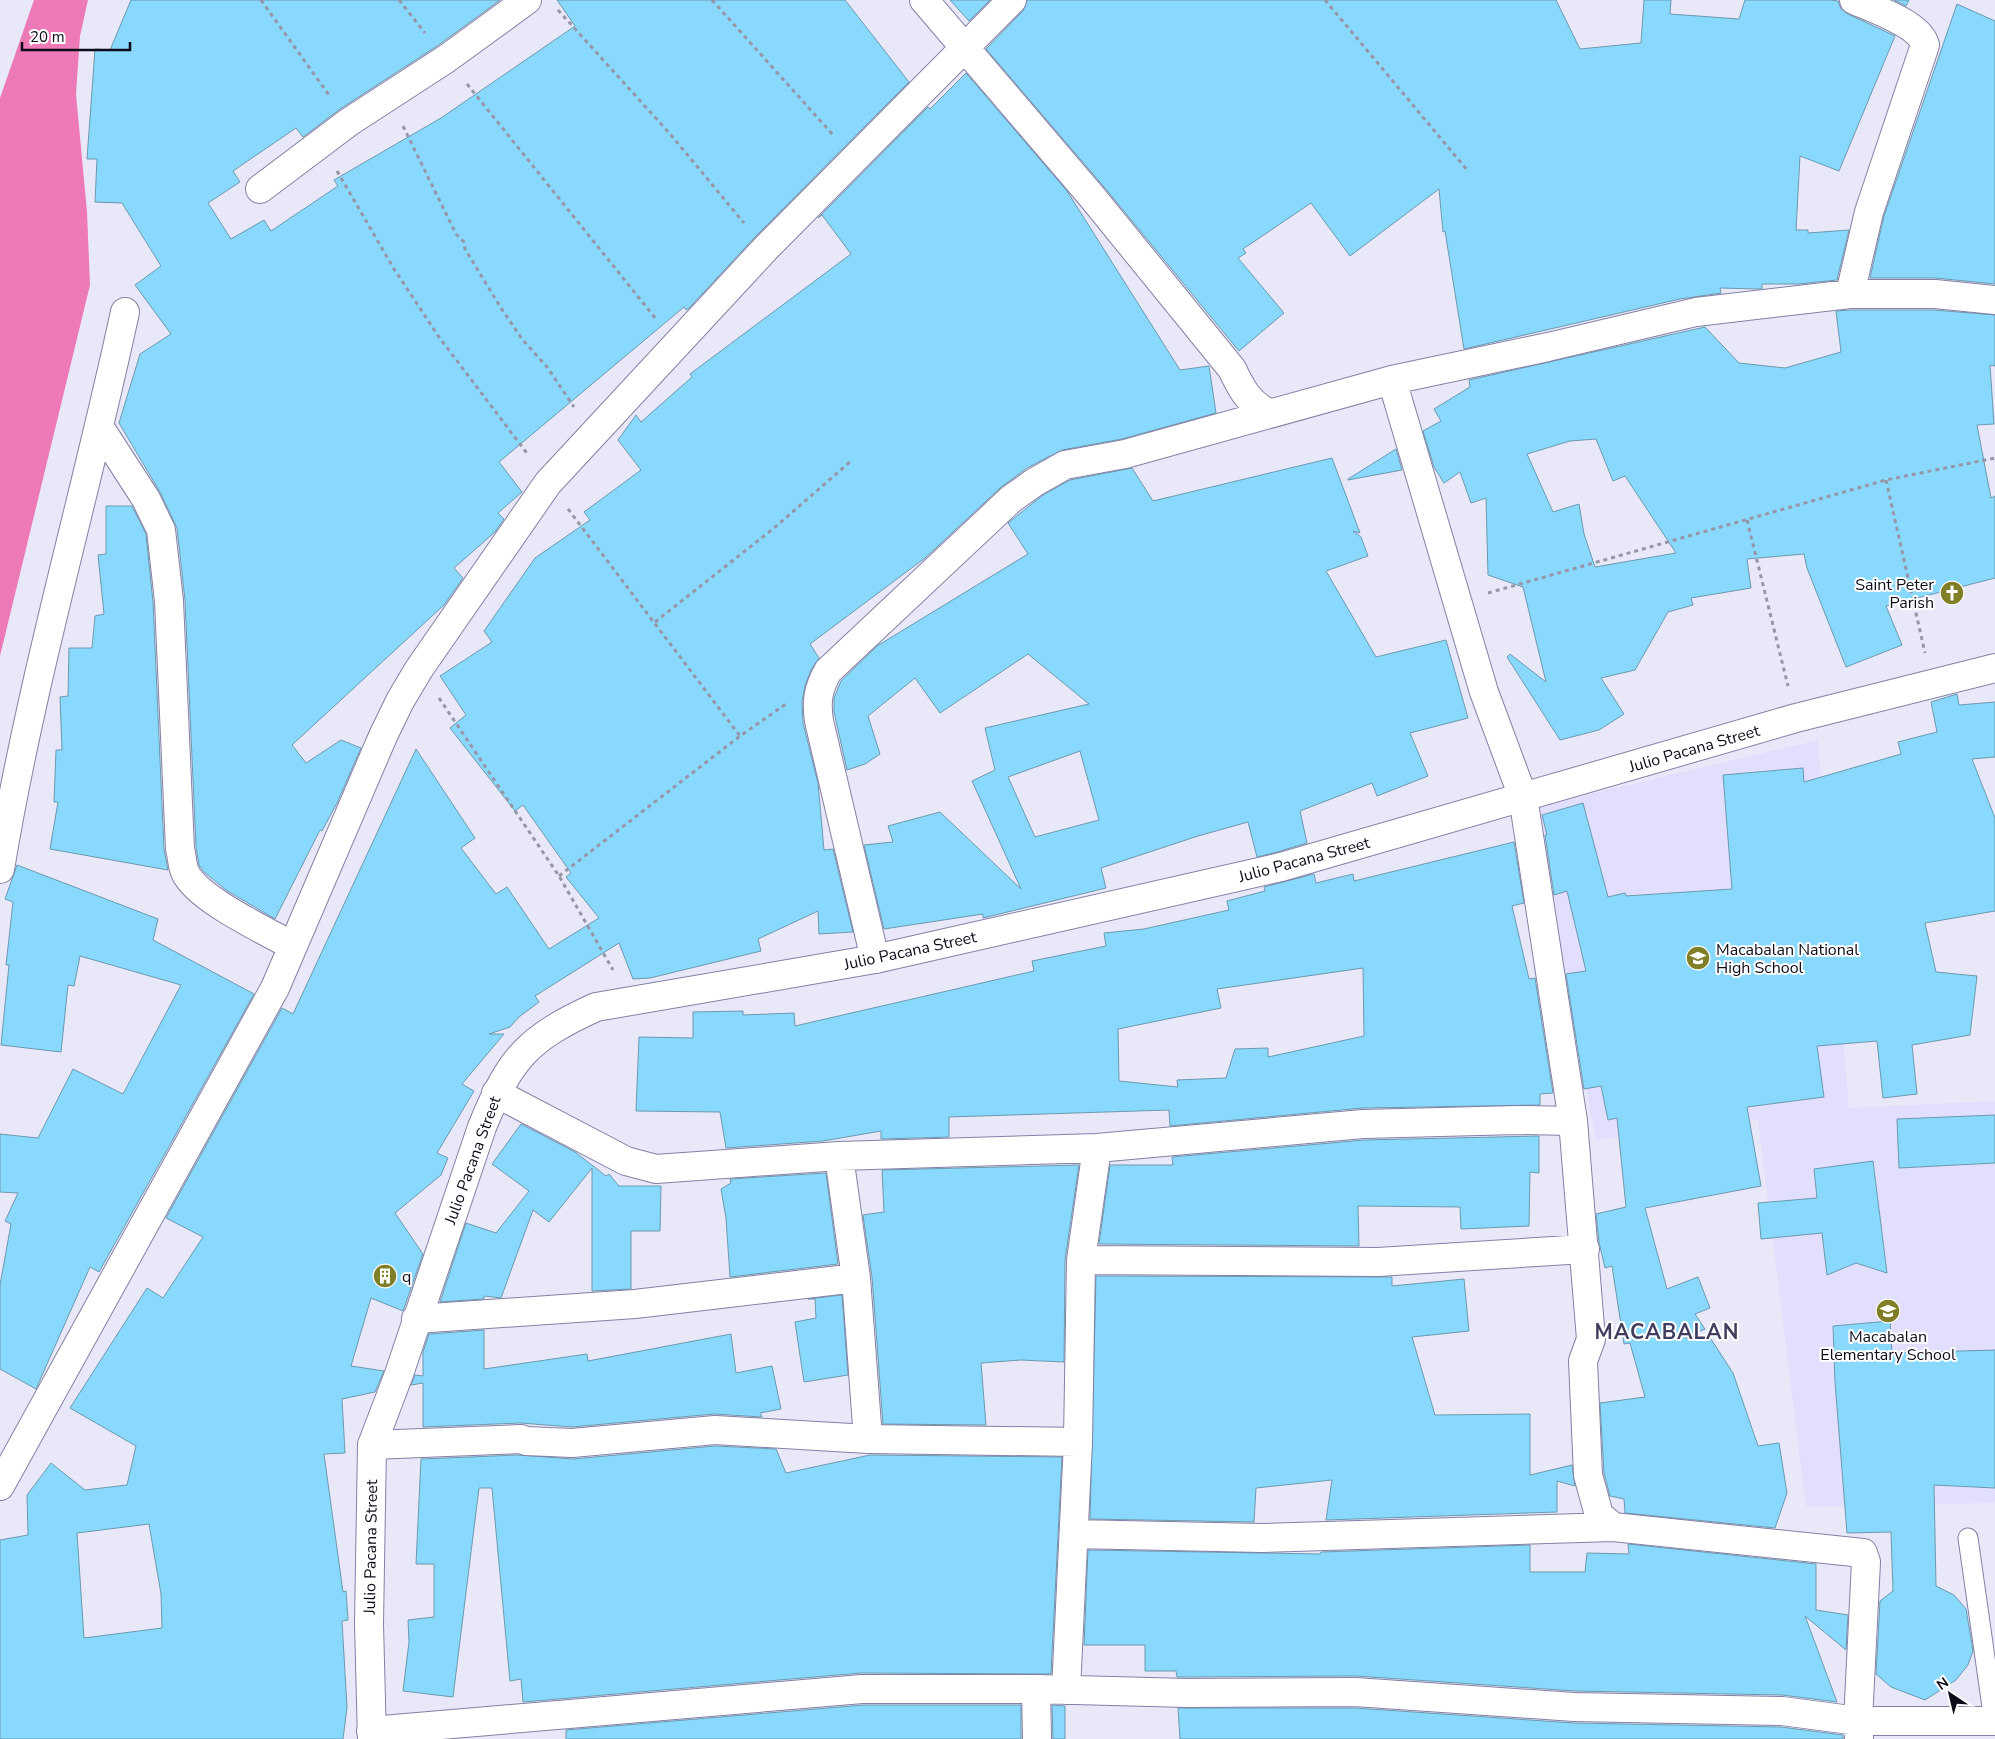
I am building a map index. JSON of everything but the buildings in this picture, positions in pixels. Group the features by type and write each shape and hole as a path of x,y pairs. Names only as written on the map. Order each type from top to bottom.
{"street":[{"path":"260,189 349,122 446,59 527,0"},
{"path":"924,0 1094,198 1226,362 1244,393 1259,408 1269,413"},
{"path":"0,1486 275,988 383,736 400,701 419,669 548,483 766,248 854,157 1012,0"},
{"path":"1850,294 1869,212 1926,46 1924,39 1913,28 1854,0"},
{"path":"876,959 819,721 816,705 818,693 828,671 1011,499 1035,482 1065,465 1125,454 1392,380 1548,347 1696,312 1850,294 1935,294 1995,300"},
{"path":"0,869 9,813 44,651 100,428 125,312"},
{"path":"1392,380 1484,692 1523,797 1573,1121 1591,1339 1583,1361 1588,1475 1599,1515 1613,1527"},
{"path":"100,428 146,499 161,530 169,601 180,849 184,872 195,886 208,897 293,946"},
{"name":"Julio Pacana Street","path":"371,1735 369,1624 372,1444 399,1374 482,1127 496,1093 512,1066 535,1041 565,1021 596,1007 876,959 1281,868 1796,718 1995,668"},
{"path":"496,1093 626,1161 656,1169 840,1156 1098,1148 1362,1124 1518,1120 1573,1121"},
{"path":"1066,1690 1078,1442 1081,1260 1098,1148"},
{"path":"840,1156 856,1278 868,1439"},
{"path":"1081,1260 1378,1262 1585,1249"},
{"path":"416,1319 635,1304 856,1278"},
{"path":"372,1444 521,1439 526,1441 572,1442 715,1430 868,1439 1078,1442"},
{"path":"1074,1534 1262,1538 1613,1527 1863,1552 1866,1562 1858,1730"},
{"path":"371,1735 862,1689 1036,1689 1188,1693 1355,1692 1574,1707 1782,1711 1858,1730 1995,1721"},
{"path":"1036,1689 1037,1739"}],"lane":[{"path":"1968,1538 1995,1721"}],"path":[{"path":"261,0 349,122"},
{"path":"399,0 677,344"},
{"path":"712,0 810,111 854,157"},
{"path":"1325,0 1468,170"},
{"path":"555,7 671,135 766,248"},
{"path":"390,96 456,234 464,242 465,249 501,308 522,339 547,367 592,437"},
{"path":"321,142 394,270 439,337 740,736"},
{"path":"1456,602 1886,480 1995,458"},
{"path":"655,622 774,528 851,461"},
{"path":"1886,480 1932,684"},
{"path":"1747,520 1796,718"},
{"path":"419,669 559,876 630,1001"},
{"path":"559,876 740,736 788,703"}],"shaded area":[{"path":"0,0 88,0 80,36 76,94 87,212 90,285 0,656"},
{"path":"1818,740 1849,1108 1995,1101 1995,1503 1806,1507 1758,1120 1596,1140 1531,808"}],"pier":[{"path":"0,0 34,0 0,98"}],"place":[{"name":"Saint Peter Parish","path":"1952,593"},
{"name":"Macabalan National High School","path":"1698,958"},
{"name":"q","path":"385,1276"},
{"name":"Macabalan Elementary School","path":"1888,1311"}],"district":[{"name":"MACABALAN","path":"1667,1332"}]}
